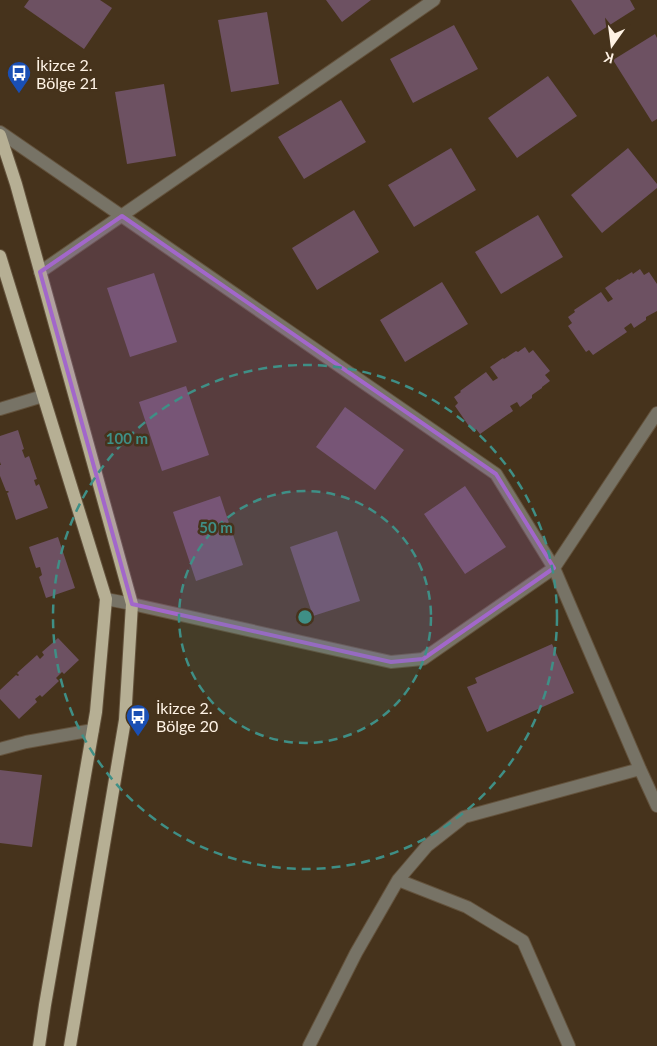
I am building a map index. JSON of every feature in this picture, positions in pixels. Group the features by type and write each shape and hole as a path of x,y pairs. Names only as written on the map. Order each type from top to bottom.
{"main road":[{"path":"0,134 16,184 132,604 124,720 70,1046"},
{"path":"0,256 106,599 96,712 39,1046"}],"street":[{"path":"40,272 432,1"},
{"path":"0,134 496,474 554,568 657,806"},
{"path":"0,409 43,396"},
{"path":"106,599 391,662 423,659 554,568 657,412"},
{"path":"0,749 26,742 93,730"},
{"path":"309,1046 356,953 398,880 427,846 464,817 640,769"},
{"path":"398,880 467,907 523,941 569,1046"}],"highlighted area":[{"path":"122,216 496,474 554,568 423,659 391,662 132,604 40,272"}],"building":[{"path":"29,0 100,0 112,8 84,49 24,7"},
{"path":"326,0 371,0 342,22"},
{"path":"571,0 630,0 635,9 594,35"},
{"path":"267,12 279,84 231,92 218,20"},
{"path":"454,25 478,69 413,103 390,59"},
{"path":"655,34 657,38 657,119 652,122 613,60"},
{"path":"548,76 577,116 517,158 488,118"},
{"path":"164,84 176,156 127,164 115,92"},
{"path":"341,100 366,142 304,179 278,137"},
{"path":"451,148 476,190 414,227 388,185"},
{"path":"628,148 657,184 657,188 602,233 571,195"},
{"path":"354,210 379,252 317,290 292,248"},
{"path":"538,215 563,257 501,294 475,252"},
{"path":"640,269 644,275 649,272 657,284 657,311 646,317 646,320 634,328 631,323 624,328 627,332 593,355 589,350 586,352 568,326 572,323 568,317 575,312 574,310 601,292 608,302 613,299 605,288 618,279 632,272 633,274"},
{"path":"154,273 177,342 130,357 107,288"},
{"path":"442,282 468,324 405,362 380,320"},
{"path":"525,347 529,353 533,350 550,371 545,375 550,381 520,407 517,402 510,406 513,411 480,434 476,429 473,432 455,406 458,403 454,397 486,372 493,381 498,378 490,367"},
{"path":"186,386 209,455 162,471 139,402"},
{"path":"345,407 404,450 375,490 316,447"},
{"path":"18,430 25,458 29,456 37,479 34,480 36,486 39,484 48,508 16,520 7,493 9,492 6,491 0,476 0,436"},
{"path":"465,486 506,547 465,574 424,514"},
{"path":"220,496 243,565 196,581 173,512"},
{"path":"337,531 360,601 313,616 290,547"},
{"path":"58,537 75,588 46,598 39,577 42,575 40,567 36,568 29,547"},
{"path":"58,638 79,660 64,674 62,672 56,678 59,681 42,697 40,695 35,699 37,702 19,719 0,699 0,690 16,675 18,676 17,673 37,655 40,659 44,655 42,652"},
{"path":"552,644 574,693 487,732 467,687 477,683 475,678"},
{"path":"0,770 42,775 32,847 0,843"}],"place":[{"name":"İkizce 2. Bölge 21","path":"19,94"},
{"name":"İkizce 2. Bölge 20","path":"138,737"}]}
